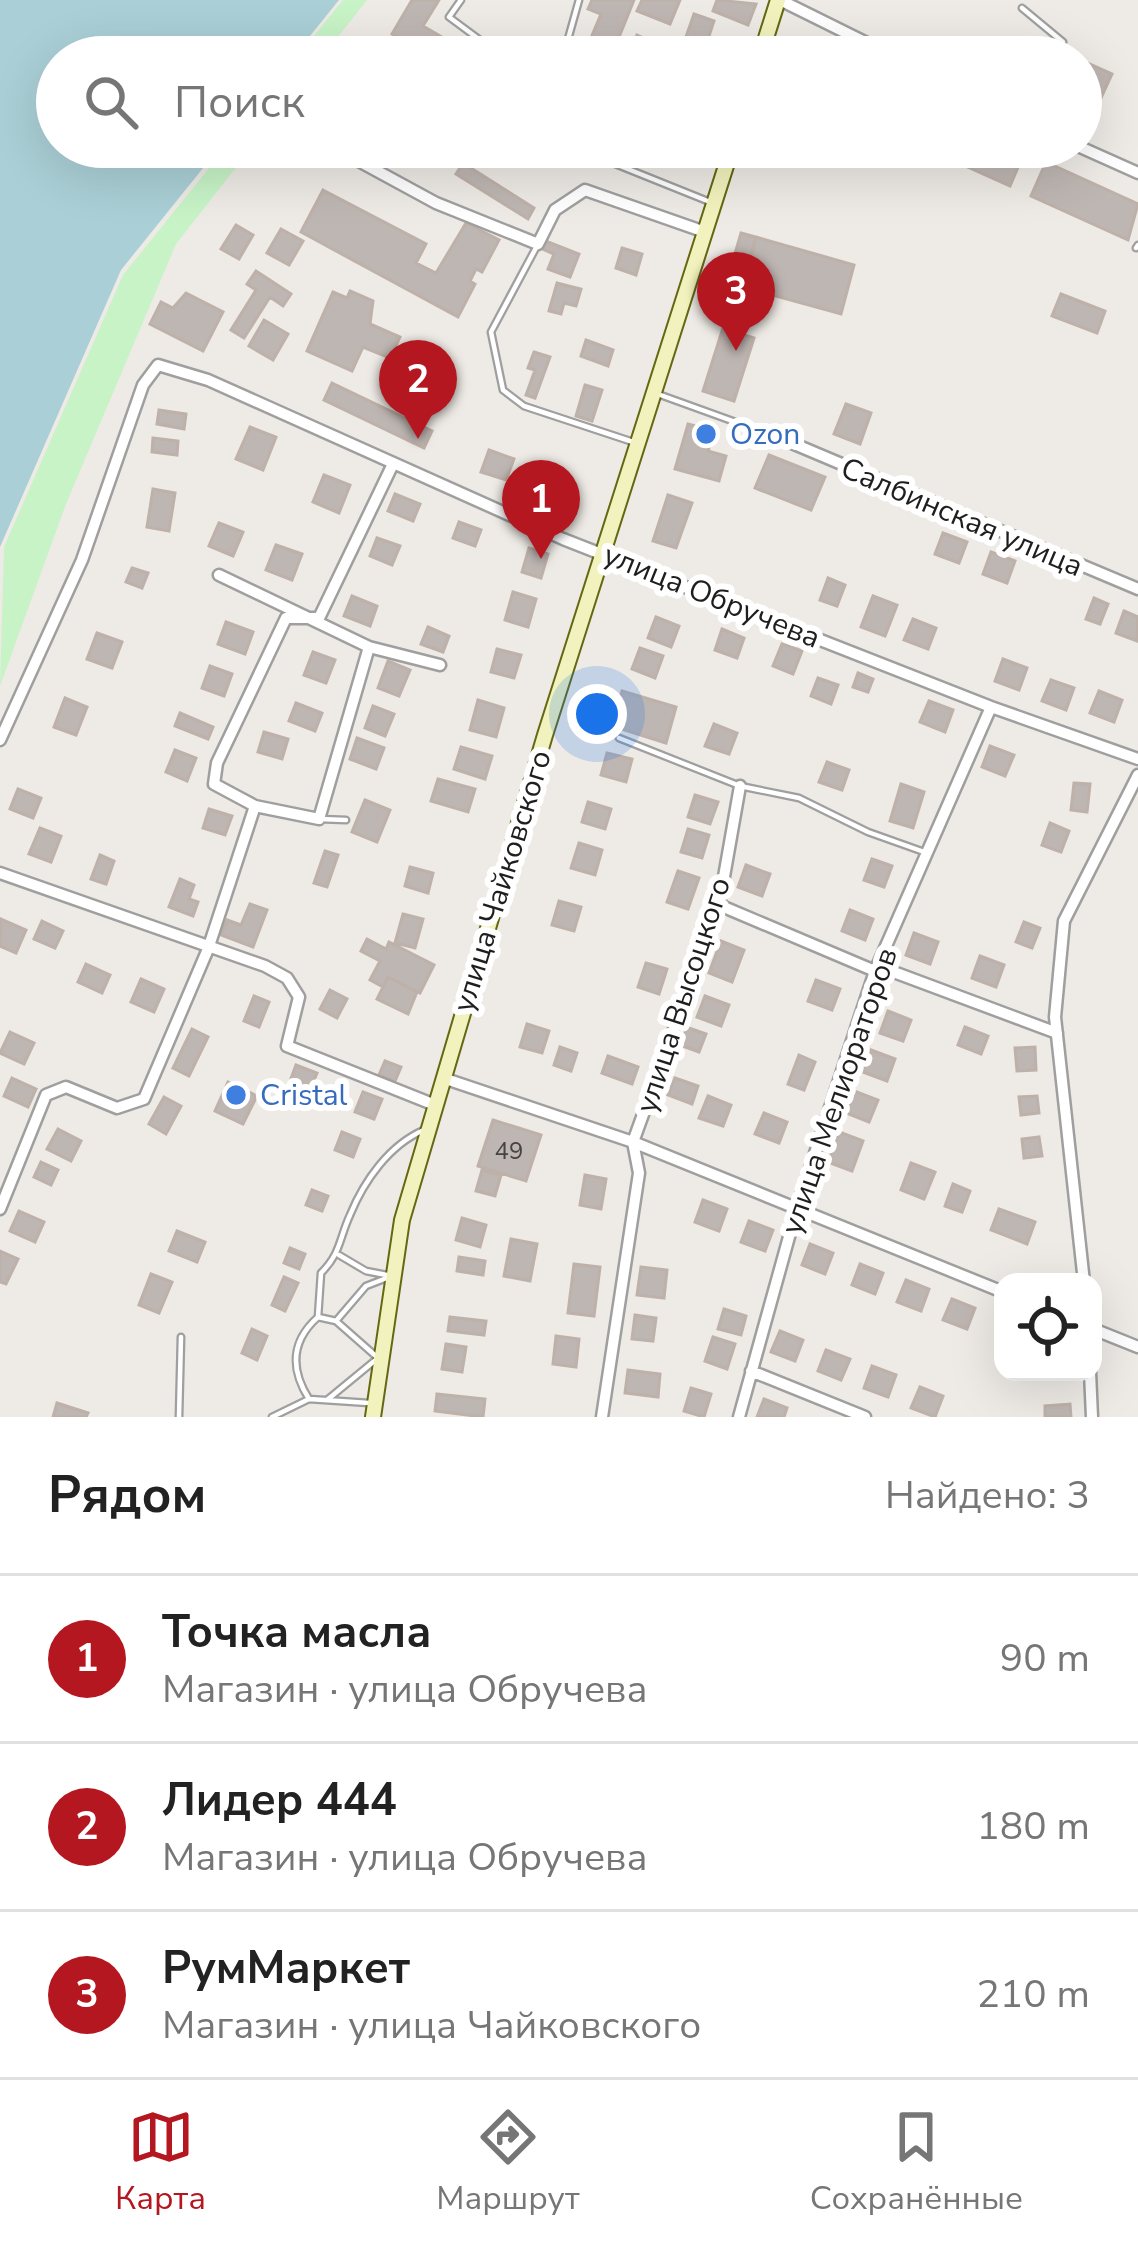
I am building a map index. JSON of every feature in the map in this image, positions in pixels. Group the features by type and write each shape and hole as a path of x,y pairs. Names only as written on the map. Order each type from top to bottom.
{"main road":[{"path":"767,36 779,0"},
{"name":"улица Чайковского","path":"374,1410 392,1276 435,1105 725,168"}],"street":[{"path":"779,0 852,36"},
{"path":"1102,156 1138,172"},
{"path":"372,168 436,203 538,244 555,210 585,190 705,232"},
{"name":"улица Обручева","path":"0,740 82,560 143,385 158,365 226,388 392,466 605,552 991,707 1138,759"},
{"name":"Салбинская улица","path":"788,441 1138,590"},
{"path":"319,618 392,466"},
{"path":"219,575 319,618 368,647 440,665"},
{"path":"319,618 286,618 217,763 214,784 255,806 319,819 368,647"},
{"name":"улица Мелиораторов","path":"739,1417 797,1208 874,971 991,707"},
{"path":"1083,1273 1057,1034 1064,921 1138,776"},
{"name":"улица Высоцкого","path":"602,1417 639,1172 633,1142 719,905 740,786"},
{"path":"0,1209 46,1095 66,1087 117,1108 144,1099 208,950 255,806"},
{"path":"0,872 287,978 299,997 287,1046 435,1105"},
{"path":"719,905 874,971 891,971 1057,1034"},
{"path":"443,1078 633,1142 994,1288"},
{"path":"1102,1333 1138,1347"},
{"path":"751,1372 865,1417"},
{"path":"1090,1381 1092,1417"}],"lane":[{"path":"461,0 449,17 475,36"},
{"path":"569,36 578,0"},
{"path":"1022,8 1057,36"},
{"path":"626,168 714,203"},
{"path":"538,244 491,332 502,390 524,406 639,443"},
{"path":"655,393 788,441"},
{"path":"619,738 740,786 799,798 868,832 929,854"},
{"path":"319,819 346,820"},
{"path":"309,1399 297,1380 296,1358 300,1332 318,1317 320,1273 339,1255 349,1216 379,1165 408,1137 429,1127"},
{"path":"339,1255 366,1270 392,1276"},
{"path":"336,1321 366,1286 392,1276"},
{"path":"318,1317 336,1321 378,1358 328,1400"},
{"path":"179,1417 181,1337"},
{"path":"272,1417 309,1399 374,1410"}],"green space":[{"path":"343,0 367,0 339,36 314,36"},
{"path":"209,168 236,168 176,244 66,504 0,686 4,547 123,275"}],"water":[{"path":"0,0 339,0 310,36 36,36 36,168 203,168 121,270 0,547"}],"building":[{"path":"412,0 439,0 423,26 440,36 392,34"},
{"path":"592,0 634,0 619,36 592,36 601,14 588,9"},
{"path":"642,0 680,0 670,24 637,11"},
{"path":"717,0 756,4 748,25 713,11"},
{"path":"694,14 714,21 709,36 686,36"},
{"path":"1102,69 1112,74 1102,96"},
{"path":"460,168 471,168 534,208 528,219 456,174"},
{"path":"970,168 1018,168 1010,186"},
{"path":"1043,168 1059,168 1138,204 1128,240 1031,196"},
{"path":"323,190 426,244 416,263 436,273 466,223 499,240 482,272 476,269 470,281 475,284 458,317 301,232"},
{"path":"236,225 253,235 239,259 221,249"},
{"path":"281,229 303,241 289,265 267,253"},
{"path":"741,233 756,237 739,299 723,295"},
{"path":"756,237 854,265 841,314 754,290 751,302 739,299"},
{"path":"543,240 579,254 570,277 548,269 554,254 540,248"},
{"path":"622,248 642,254 636,275 616,268"},
{"path":"256,271 291,294 283,306 270,297 244,338 231,330 256,290 247,284"},
{"path":"557,283 581,289 576,306 564,303 561,314 549,311"},
{"path":"350,291 373,301 370,324 400,337 390,358 363,347 352,371 307,351 333,292 347,298"},
{"path":"186,293 223,312 203,351 150,324 161,302 173,308"},
{"path":"1061,294 1105,311 1097,333 1052,316"},
{"path":"264,320 288,334 273,360 249,346"},
{"path":"723,328 754,338 734,401 703,391"},
{"path":"586,340 613,350 608,366 581,356"},
{"path":"534,352 550,357 535,398 526,395 535,370 528,368"},
{"path":"332,383 432,431 424,448 324,400"},
{"path":"585,385 602,390 592,421 576,416"},
{"path":"846,404 871,413 860,444 834,434"},
{"path":"159,410 186,414 184,429 157,424"},
{"path":"688,424 714,431 708,451 726,456 719,481 675,469"},
{"path":"250,427 276,437 263,470 236,459"},
{"path":"153,438 178,441 177,455 152,452"},
{"path":"489,450 514,459 506,480 481,472"},
{"path":"769,455 825,477 811,510 755,488"},
{"path":"324,475 350,485 339,513 313,502"},
{"path":"540,477 575,490 567,509 533,496"},
{"path":"153,489 175,493 169,531 147,527"},
{"path":"395,494 420,504 413,521 388,511"},
{"path":"668,495 692,503 676,548 653,541"},
{"path":"459,522 481,530 475,546 453,538"},
{"path":"219,523 243,532 233,556 209,546"},
{"path":"943,533 967,542 959,563 935,554"},
{"path":"377,538 400,546 392,565 370,556"},
{"path":"276,545 302,554 292,580 266,570"},
{"path":"529,548 548,554 541,578 522,572"},
{"path":"991,552 1015,561 1007,583 983,574"},
{"path":"132,568 148,573 142,588 126,582"},
{"path":"828,578 845,585 837,606 820,600"},
{"path":"513,592 536,599 528,627 505,620"},
{"path":"352,596 377,606 370,626 344,616"},
{"path":"873,596 897,605 885,636 861,627"},
{"path":"1094,598 1108,604 1100,624 1086,619"},
{"path":"1124,611 1138,617 1137,641 1116,633"},
{"path":"656,617 679,626 671,647 648,638"},
{"path":"913,619 936,628 928,649 904,640"},
{"path":"226,622 253,632 245,654 218,644"},
{"path":"428,627 449,636 443,652 421,644"},
{"path":"722,629 744,638 737,658 715,650"},
{"path":"97,633 122,642 112,668 87,659"},
{"path":"782,644 802,651 793,674 773,666"},
{"path":"640,648 663,656 655,678 632,669"},
{"path":"497,649 521,655 514,678 491,672"},
{"path":"313,652 335,660 326,683 304,675"},
{"path":"1003,659 1027,668 1019,690 995,681"},
{"path":"388,661 410,670 399,696 378,688"},
{"path":"210,666 232,674 224,696 202,688"},
{"path":"858,673 873,679 868,692 853,687"},
{"path":"818,678 838,685 831,704 811,696"},
{"path":"1051,680 1074,688 1066,710 1042,701"},
{"path":"622,691 676,707 666,743 612,726"},
{"path":"1099,691 1122,700 1114,722 1090,713"},
{"path":"65,698 87,707 76,735 54,727"},
{"path":"478,700 504,708 496,737 470,730"},
{"path":"929,701 953,710 945,732 920,722"},
{"path":"296,703 322,713 315,731 289,721"},
{"path":"373,706 394,714 385,736 365,728"},
{"path":"180,713 213,727 208,739 175,726"},
{"path":"714,724 737,733 729,754 705,746"},
{"path":"264,732 288,739 282,759 258,752"},
{"path":"357,738 384,748 376,769 350,759"},
{"path":"990,746 1014,755 1005,776 982,767"},
{"path":"461,747 492,756 485,779 454,769"},
{"path":"175,750 196,758 187,781 166,772"},
{"path":"607,753 632,759 626,782 601,775"},
{"path":"827,762 849,770 842,790 819,782"},
{"path":"438,779 475,789 468,812 431,801"},
{"path":"1074,783 1090,784 1087,812 1071,810"},
{"path":"901,784 924,792 913,828 890,821"},
{"path":"18,789 41,798 33,818 10,809"},
{"path":"695,795 718,802 710,824 688,817"},
{"path":"365,800 390,810 377,842 352,832"},
{"path":"588,802 611,809 605,829 582,822"},
{"path":"209,809 232,816 225,835 203,828"},
{"path":"1050,823 1069,831 1061,852 1042,845"},
{"path":"40,828 61,836 51,862 29,854"},
{"path":"688,829 709,835 702,858 681,852"},
{"path":"579,843 602,850 595,875 571,868"},
{"path":"325,851 338,855 327,887 314,883"},
{"path":"100,855 114,861 106,884 91,879"},
{"path":"872,859 892,866 884,887 864,880"},
{"path":"746,865 770,874 762,896 738,887"},
{"path":"410,867 433,873 428,893 405,886"},
{"path":"678,871 699,878 688,909 667,902"},
{"path":"180,879 194,885 189,899 198,902 193,916 169,907"},
{"path":"559,901 581,907 574,931 552,925"},
{"path":"250,904 267,910 253,947 221,935 227,920 241,925"},
{"path":"850,910 873,919 865,940 842,931"},
{"path":"403,914 423,919 415,948 395,943"},
{"path":"1,919 26,930 16,953 0,946"},
{"path":"42,921 63,931 55,948 34,939"},
{"path":"1024,922 1040,928 1032,948 1016,942"},
{"path":"914,933 938,942 930,964 906,955"},
{"path":"367,939 386,949 389,942 434,965 420,993 388,977 383,987 370,980 380,961 361,951"},
{"path":"721,941 744,950 732,982 709,973"},
{"path":"980,956 1004,965 996,987 972,978"},
{"path":"646,963 667,969 659,994 638,987"},
{"path":"86,964 110,975 102,993 78,982"},
{"path":"388,977 417,992 408,1014 377,999"},
{"path":"141,979 164,989 154,1012 131,1002"},
{"path":"816,980 840,989 832,1010 808,1001"},
{"path":"330,990 347,999 337,1018 320,1009"},
{"path":"254,996 269,1002 259,1027 244,1021"},
{"path":"705,996 729,1005 721,1026 697,1017"},
{"path":"888,1011 911,1020 903,1041 880,1033"},
{"path":"527,1024 549,1031 542,1053 520,1047"},
{"path":"686,1027 706,1034 699,1052 680,1045"},
{"path":"965,1027 988,1036 981,1054 958,1045"},
{"path":"192,1029 208,1037 189,1076 173,1068"},
{"path":"10,1032 34,1043 24,1064 0,1053"},
{"path":"560,1047 577,1053 571,1071 554,1065"},
{"path":"1035,1047 1036,1070 1017,1071 1015,1048"},
{"path":"871,1050 895,1059 887,1081 863,1072"},
{"path":"799,1055 815,1062 804,1090 788,1084"},
{"path":"608,1056 638,1067 632,1084 602,1073"},
{"path":"385,1061 401,1067 395,1081 379,1075"},
{"path":"296,1065 317,1073 309,1092 289,1084"},
{"path":"12,1078 36,1089 28,1107 4,1096"},
{"path":"675,1078 698,1086 692,1104 668,1095"},
{"path":"228,1082 257,1096 243,1124 215,1111"},
{"path":"854,1091 878,1100 869,1122 846,1113"},
{"path":"363,1092 382,1099 374,1119 355,1112"},
{"path":"708,1096 731,1105 723,1126 699,1118"},
{"path":"1037,1096 1039,1113 1021,1115 1019,1097"},
{"path":"164,1097 181,1106 166,1134 149,1124"},
{"path":"764,1113 787,1122 779,1143 755,1134"},
{"path":"493,1120 541,1135 526,1181 478,1166"},
{"path":"58,1129 81,1141 71,1161 47,1149"},
{"path":"342,1132 360,1139 353,1157 335,1150"},
{"path":"839,1132 863,1141 852,1171 828,1162"},
{"path":"1039,1137 1042,1156 1024,1158 1022,1139"},
{"path":"41,1162 58,1170 51,1185 34,1177"},
{"path":"911,1163 935,1172 924,1199 901,1190"},
{"path":"482,1170 501,1175 495,1196 476,1191"},
{"path":"585,1175 606,1179 601,1209 580,1205"},
{"path":"953,1184 970,1191 962,1212 945,1206"},
{"path":"312,1190 328,1196 322,1211 306,1205"},
{"path":"703,1200 727,1209 719,1231 695,1222"},
{"path":"999,1209 1035,1222 1027,1244 991,1230"},
{"path":"19,1211 44,1222 35,1242 10,1231"},
{"path":"462,1218 486,1225 480,1247 456,1240"},
{"path":"749,1221 773,1230 765,1251 741,1242"},
{"path":"177,1231 205,1242 197,1262 169,1251"},
{"path":"511,1239 537,1244 530,1281 504,1276"},
{"path":"810,1244 833,1253 825,1274 802,1265"},
{"path":"290,1248 305,1254 299,1269 284,1263"},
{"path":"0,1251 18,1259 6,1284 0,1282"},
{"path":"459,1257 485,1261 483,1275 457,1271"},
{"path":"574,1264 600,1267 594,1316 568,1313"},
{"path":"860,1264 883,1273 875,1294 852,1285"},
{"path":"641,1267 667,1270 664,1298 637,1295"},
{"path":"151,1274 172,1282 159,1313 139,1305"},
{"path":"284,1277 298,1283 285,1311 272,1305"},
{"path":"906,1280 929,1289 921,1311 897,1302"},
{"path":"952,1299 975,1308 967,1329 943,1320"},
{"path":"724,1309 746,1316 741,1335 718,1329"},
{"path":"635,1315 656,1318 653,1341 632,1339"},
{"path":"450,1317 486,1321 484,1335 448,1331"},
{"path":"252,1329 267,1336 257,1360 242,1353"},
{"path":"780,1331 803,1340 795,1361 771,1352"},
{"path":"556,1336 579,1339 576,1367 553,1364"},
{"path":"713,1337 735,1344 727,1369 705,1361"},
{"path":"446,1344 466,1347 462,1372 442,1369"},
{"path":"826,1350 850,1359 841,1380 818,1371"},
{"path":"872,1366 896,1375 888,1397 864,1388"},
{"path":"628,1370 660,1374 658,1397 625,1393"},
{"path":"920,1387 943,1396 935,1417 911,1408"},
{"path":"691,1388 711,1394 704,1417 684,1411"},
{"path":"437,1394 485,1399 483,1417 435,1411"},
{"path":"764,1399 787,1408 784,1417 757,1417"},
{"path":"57,1403 88,1413 86,1417 53,1417"},
{"path":"1070,1404 1071,1417 1045,1417 1045,1406"}],"place":[{"name":"РумМаркет","path":"736,351"},
{"name":"Ozon","path":"706,434"},
{"name":"Лидер 444","path":"418,439"},
{"name":"Точка масла","path":"541,559"},
{"name":"Cristal","path":"236,1095"}]}
